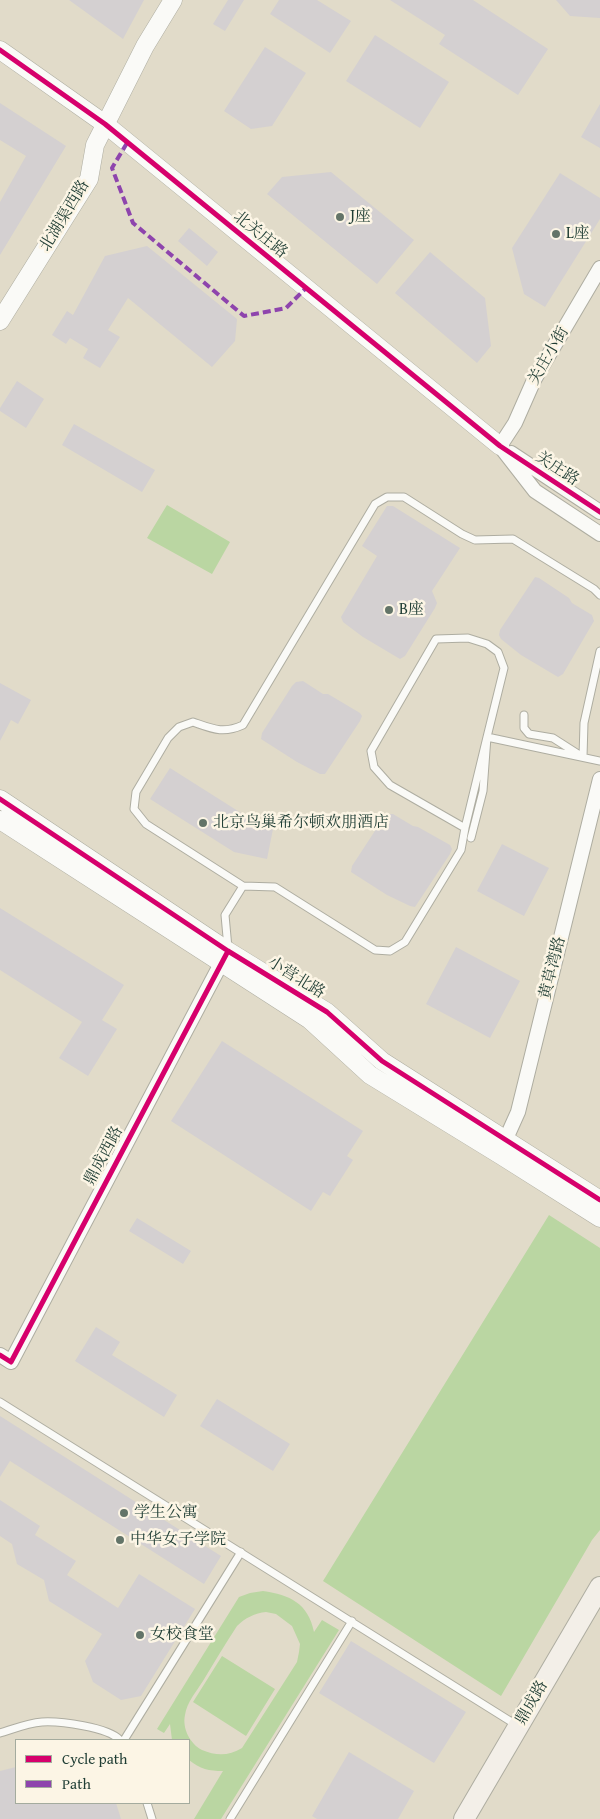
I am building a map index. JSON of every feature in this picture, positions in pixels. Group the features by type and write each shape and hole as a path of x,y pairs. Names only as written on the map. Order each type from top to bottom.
{"main road":[{"name":"鼎成路","path":"464,1819 600,1587"},
{"name":"鼎成路","path":"475,1819 512,1754 600,1610"}],"street":[{"name":"北湖渠西路","path":"0,321 89,178 95,145 145,46 173,0"},
{"name":"北关庄路","path":"0,50 105,124 500,446"},
{"name":"关庄小街","path":"500,446 515,423 534,380 600,268"},
{"name":"关庄路","path":"500,446 600,512"},
{"name":"关庄路","path":"500,446 534,491 600,534"},
{"name":"黄草湾路","path":"504,1148 518,1112 600,779"},
{"name":"小营北路","path":"0,799 225,957 310,1020 370,1075 600,1200"},
{"name":"小营北路","path":"0,820 225,957"},
{"name":"鼎成西路","path":"5,1358 225,957"},
{"name":"小营北路","path":"504,1148 600,1218"}],"lane":[{"path":"465,828 390,785 374,767 371,751 436,639 468,638 487,644 498,652 504,668 461,850 405,942 390,950 374,950 275,887 243,886 146,824 134,808 136,792 168,738 179,727 193,722 216,730 231,731 243,725 375,504 387,497 404,497 462,534 475,540 513,540 594,589 600,595"},
{"path":"583,757 584,723 600,651"},
{"path":"524,715 524,728 530,734 553,738 583,757"},
{"path":"487,737 600,761"},
{"path":"471,838 482,791 487,737"},
{"path":"225,957 225,915 243,886"},
{"path":"0,1402 518,1726"},
{"path":"125,1739 241,1552"},
{"path":"230,1819 352,1621"},
{"path":"0,1733 42,1722 94,1727 119,1739"},
{"path":"147,1804 152,1819"}],"green space":[{"path":"167,505 230,542 212,574 147,538"},
{"path":"549,1215 600,1248 600,1530 592,1540 501,1696 323,1581"},
{"path":"263,1591 282,1595 302,1607 311,1622 314,1632 322,1620 339,1630 221,1819 194,1819 223,1771 205,1769 190,1761 190,1739 172,1739 170,1724 164,1733 157,1729 239,1597","holes":["266,1612 276,1614 292,1626 300,1644 297,1662 242,1748 232,1753 222,1754 202,1750 194,1744 186,1730 184,1720 186,1710 237,1626 247,1618"]},
{"path":"222,1656 275,1689 246,1736 193,1702"}],"building":[{"path":"69,0 144,0 123,39"},
{"path":"228,0 244,0 225,31 213,24"},
{"path":"279,0 317,0 351,21 330,53 270,14"},
{"path":"390,0 473,0 548,49 518,95 439,44 445,35"},
{"path":"556,0 600,0 600,18 570,16"},
{"path":"375,35 449,82 420,128 346,81"},
{"path":"265,47 306,73 272,126 251,129 224,111"},
{"path":"0,103 66,146 0,255 0,202 26,156 0,140"},
{"path":"600,104 600,148 581,137"},
{"name":"J座","path":"331,172 414,240 377,284 267,194 282,177"},
{"name":"L座","path":"560,173 600,198 600,219 545,307 524,294 512,248"},
{"path":"189,228 218,252 207,266 178,241"},
{"path":"147,246 237,319 235,341 212,367 128,298 108,330 120,337 100,368 83,358 88,349 70,338 66,344 52,335 67,311 73,315 105,256"},
{"path":"430,252 485,298 491,346 477,363 395,293"},
{"path":"17,381 44,399 26,428 0,411"},
{"path":"74,424 155,470 142,492 62,445"},
{"path":"387,506 393,506 460,548 432,591 437,603 435,608 405,656 400,659 363,637 343,622 341,617 377,556 362,546"},
{"path":"535,577 592,615 594,621 563,674 558,677 521,655 501,639 499,635 500,630"},
{"path":"303,681 323,694 328,694 362,716 325,774 320,774 297,762 261,739 262,733 292,686 296,682"},
{"path":"0,683 31,700 18,724 11,720 0,741"},
{"path":"170,768 249,818 274,824 267,859 234,852 150,799"},
{"path":"386,814 393,814 418,827 450,845 452,849 415,907 387,895 351,872 352,866"},
{"path":"502,844 549,868 524,916 477,891"},
{"path":"0,908 124,985 102,1020 117,1029 88,1076 59,1058 82,1022 0,970"},
{"path":"456,947 520,981 490,1038 426,1004"},
{"path":"222,1041 363,1131 347,1156 353,1160 330,1196 323,1192 311,1211 171,1121"},
{"path":"137,1218 191,1251 183,1264 129,1231"},
{"path":"96,1327 120,1342 112,1355 177,1395 164,1417 75,1361"},
{"path":"217,1399 290,1444 273,1471 200,1426"},
{"name":"学生公寓","path":"0,1416 221,1556 204,1584 10,1461 0,1477"},
{"name":"女校食堂","path":"0,1500 40,1526 35,1535 76,1561 67,1575 118,1608 139,1574 195,1609 141,1696 121,1700 93,1682 85,1661 102,1634 49,1601 44,1580 17,1564 12,1544 0,1536"},
{"path":"351,1641 466,1712 434,1763 319,1693"},
{"path":"349,1752 414,1791 398,1819 317,1819 312,1816"},
{"path":"15,1767 15,1804 116,1804 121,1819 0,1819 0,1771"}],"marked path":[{"path":"127,143 112,168 133,223 244,316 286,308 306,288"}],"cycle path":[{"path":"0,50 105,124 500,446 600,512"},
{"path":"0,799 228,951 327,1012 382,1061 600,1200"},
{"path":"0,1355 11,1362 228,951"}],"place":[{"name":"J座","path":"340,217"},
{"name":"L座","path":"556,234"},
{"name":"B座","path":"389,610"},
{"name":"北京鸟巢希尔顿欢朋酒店","path":"203,823"},
{"name":"学生公寓","path":"124,1513"},
{"name":"中华女子学院","path":"120,1540"},
{"name":"女校食堂","path":"140,1635"}]}
